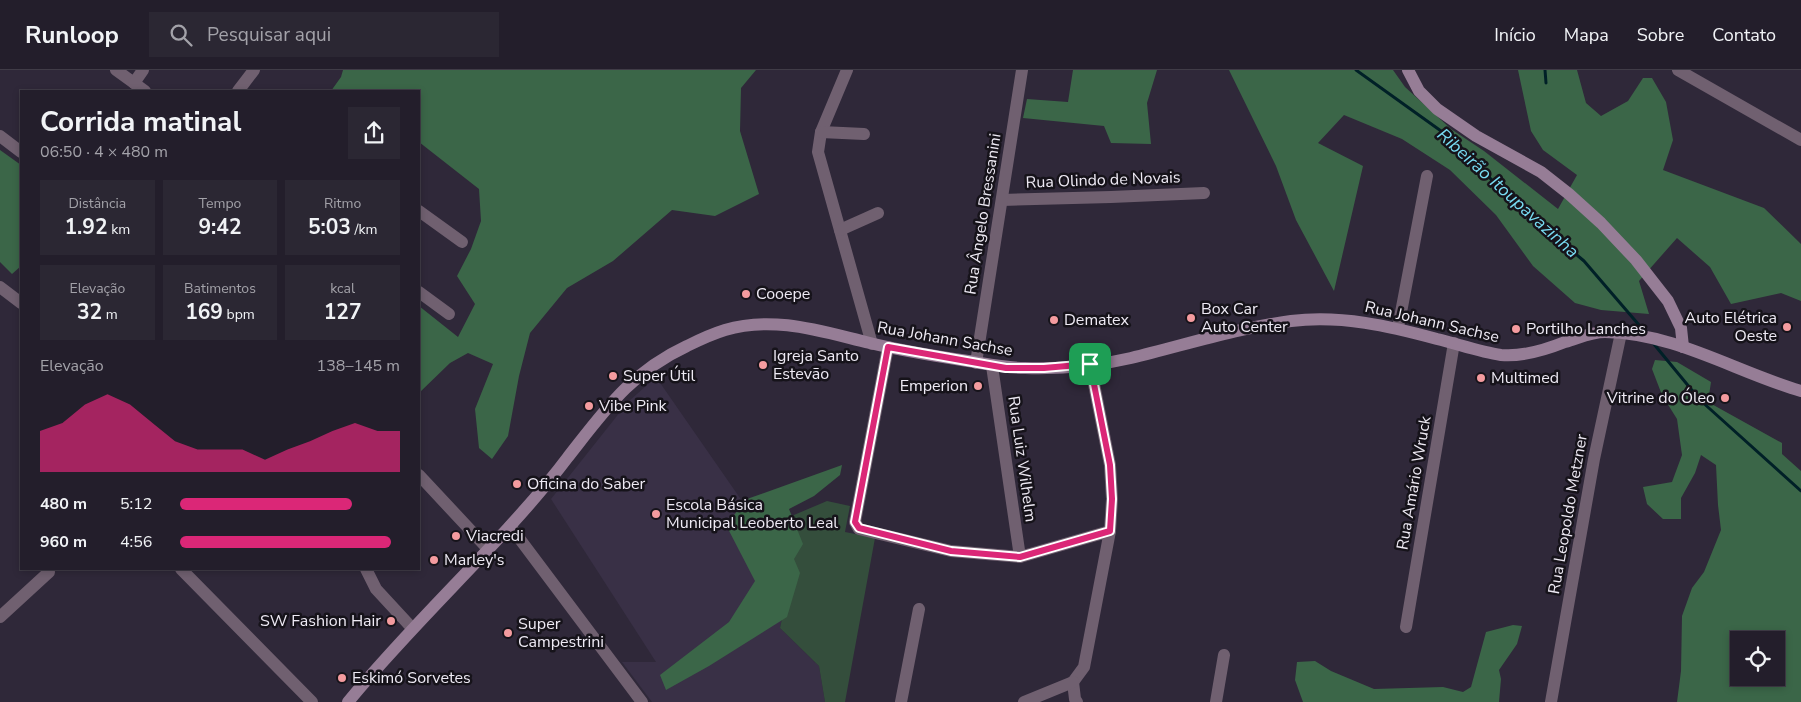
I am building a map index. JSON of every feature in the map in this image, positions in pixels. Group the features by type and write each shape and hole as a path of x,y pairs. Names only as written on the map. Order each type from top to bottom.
{"street":[{"path":"116,70 144,90"},
{"path":"134,83 143,70"},
{"path":"239,90 254,70"},
{"path":"847,70 822,132 818,152 872,344"},
{"name":"Rua Ângelo Bressanini","path":"976,363 1022,70"},
{"path":"1408,70 1419,91 1437,109 1476,136 1541,172 1601,223 1636,260 1668,301 1681,328 1683,347"},
{"path":"1678,70 1801,140"},
{"path":"822,132 864,134"},
{"path":"0,136 20,151"},
{"path":"1398,328 1427,176"},
{"name":"Rua Olindo de Novais","path":"1002,200 1204,193"},
{"path":"420,212 462,242"},
{"path":"840,230 878,213"},
{"path":"0,287 20,302"},
{"path":"420,293 449,314"},
{"name":"Rua Johann Sachse","path":"348,702 412,628 510,526 625,388 638,376 676,351 723,331 759,325 793,325 872,344 992,366 1031,368 1090,364 1130,358 1234,331 1294,321 1347,319 1398,328 1454,344 1500,354 1518,355 1541,350 1598,332 1621,333 1683,347 1755,376 1801,391"},
{"name":"Rua Leopoldo Metzner","path":"1551,702 1594,460 1621,333"},
{"name":"Rua Amário Wruck","path":"1406,627 1454,344"},
{"path":"888,347 855,522 856,526 951,551 1020,557 1110,531"},
{"path":"1024,702 1073,682 1084,667 1110,531 1112,499 1110,465 1090,364"},
{"name":"Rua Luiz Wilhelm","path":"992,366 1020,557"},
{"path":"420,476 488,549"},
{"path":"510,526 642,702"},
{"path":"182,570 312,702"},
{"path":"366,570 376,589 412,628"},
{"path":"0,617 49,572"},
{"path":"901,702 919,609"},
{"path":"1216,702 1224,655"},
{"path":"1073,682 1075,700 1077,702"}],"shaded area":[{"name":"Escola Básica Municipal Leoberto Leal","path":"656,377 792,573 780,628 819,666 825,702 652,702 622,662 656,662 551,499 628,402"}],"green space":[{"path":"343,70 756,70 741,88 740,131 759,194 715,216 672,210 613,261 567,288 530,333 519,376 508,436 492,459 479,448 475,409 493,364 468,353 450,363 420,392 420,307 458,337 475,304 457,276 471,249 481,221 479,189 420,143 420,90 332,90 341,77"},
{"path":"1073,70 1157,70 1147,103 1151,144 1111,143 1104,126 1023,118 1027,99 1068,102"},
{"path":"1229,70 1393,70 1405,87 1451,129 1484,151 1558,209 1577,175 1543,150 1531,131 1518,70 1577,70 1586,103 1601,116 1628,101 1643,78 1652,78 1666,102 1673,140 1663,170 1764,208 1801,244 1801,301 1781,293 1731,304 1710,267 1677,238 1639,281 1649,314 1601,310 1575,303 1533,266 1496,215 1450,170 1402,139 1344,115 1318,143 1363,166 1334,291 1296,220 1276,166"},
{"path":"0,150 20,164 20,267 12,274 0,262"},
{"path":"1655,360 1677,362 1711,382 1708,402 1782,443 1782,454 1801,471 1801,702 1677,702 1681,671 1682,616 1692,588 1704,572 1721,530 1716,465 1701,455 1695,473 1681,498 1681,519 1663,519 1647,504 1643,487 1672,482 1682,455 1677,419 1662,395 1652,369"},
{"path":"842,465 840,475 814,496 789,509 803,544 794,559 800,573 787,617 709,666 666,690 660,675 729,622 755,581 726,525 747,499"},
{"path":"827,501 850,506 845,532 875,538 845,702 825,702 819,666 780,628 792,573 761,529"},
{"path":"1513,625 1522,626 1517,644 1499,670 1501,679 1499,702 1303,702 1295,680 1297,662 1315,661 1331,671 1374,689 1443,687 1463,692 1471,687 1486,632"}],"waterway":[{"name":"Ribeirão Itoupavazinha","path":"1356,70 1455,141 1505,194 1584,261 1645,332"},
{"path":"1545,70 1546,83"},
{"name":"Ribeirão Itoupavazinha","path":"1653,343 1700,400 1801,491"}],"place":[{"name":"Cooepe","path":"746,294"},
{"name":"Box Car Auto Center","path":"1191,318"},
{"name":"Dematex","path":"1054,320"},
{"name":"Auto Elétrica Oeste","path":"1787,327"},
{"name":"Portilho Lanches","path":"1516,329"},
{"name":"Igreja Santo Estevão","path":"763,365"},
{"name":"Super Útil","path":"613,376"},
{"name":"Multimed","path":"1481,378"},
{"name":"Emperion","path":"978,386"},
{"name":"Vitrine do Óleo","path":"1725,398"},
{"name":"Vibe Pink","path":"589,406"},
{"name":"Oficina do Saber","path":"517,484"},
{"name":"Escola Básica Municipal Leoberto Leal","path":"656,514"},
{"name":"Viacredi","path":"456,536"},
{"name":"Marley's","path":"434,560"},
{"name":"SW Fashion Hair","path":"391,621"},
{"name":"Super Campestrini","path":"508,633"},
{"name":"Eskimó Sorvetes","path":"342,678"}],"route":[{"path":"888,347 1006,368 1044,368 1090,364 1110,465 1112,499 1110,531 1020,557 951,551 856,526 855,522 888,347"}]}
